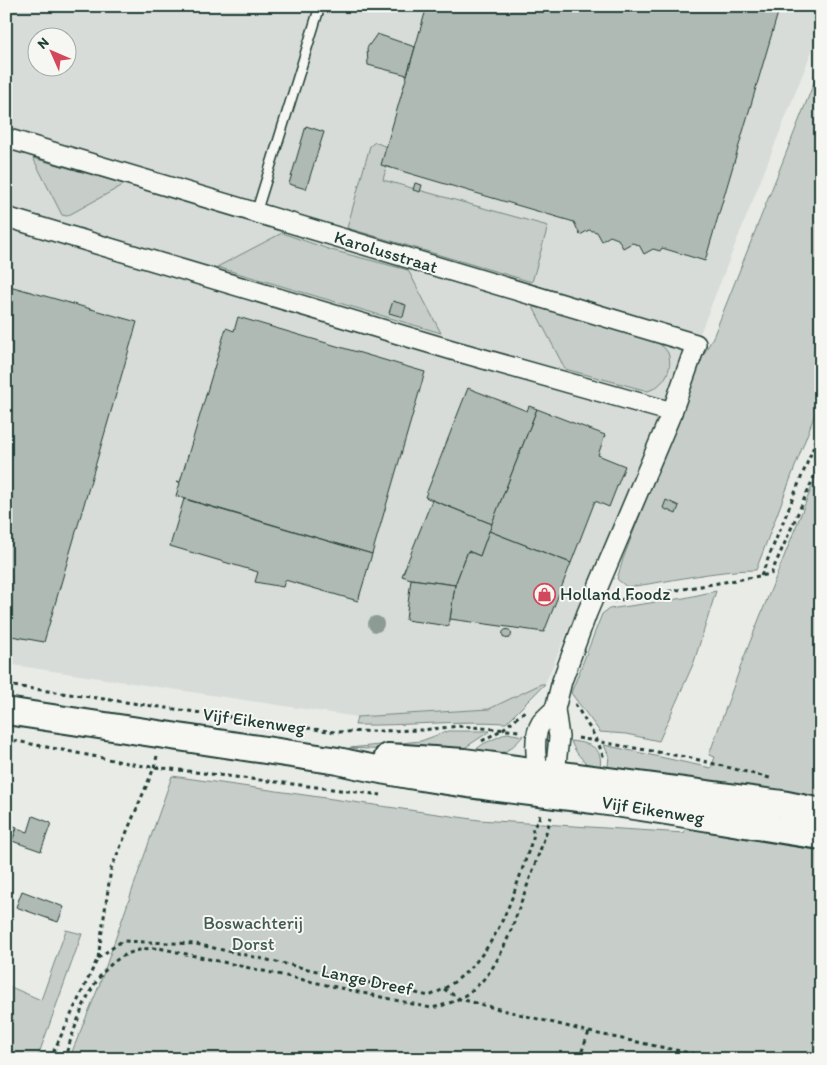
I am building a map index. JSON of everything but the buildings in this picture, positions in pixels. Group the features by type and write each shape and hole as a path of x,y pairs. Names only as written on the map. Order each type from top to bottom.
{"main road":[{"name":"Vijf Eikenweg","path":"6,711 338,761 375,770 546,793 821,836"},
{"name":"Vijf Eikenweg","path":"546,793 782,804 821,812"}],"street":[{"name":"Karolusstraat","path":"6,138 696,344 672,412 562,681 555,709 559,737 546,793"},
{"path":"6,217 452,350 672,412"}],"lane":[{"path":"256,213 320,6"}],"path":[{"path":"761,577 821,429"},
{"path":"592,604 771,574 779,561 821,461"},
{"path":"562,681 597,740 692,758 776,780"},
{"name":"Vijf Eikenweg","path":"6,685 334,732 422,730 460,726 503,729"},
{"path":"50,1059 98,958 110,869 154,768 162,734"},
{"path":"6,739 154,768 382,795"},
{"path":"98,958 122,941 196,944 429,996 444,989 480,960 504,920 534,835 532,828 538,822 546,793"},
{"name":"Lange Dreef","path":"64,1059 85,1001 95,983 120,956 144,948 159,948 431,1008 460,999 484,979 504,948 546,793"},
{"path":"444,989 460,999 589,1032 718,1059"},
{"path":"579,1059 589,1032"}],"shaded area":[{"path":"6,6 821,6 821,28 692,354 665,404 545,684 489,709 357,717 6,664"}],"green space":[{"path":"821,65 821,398 756,570 708,574 627,587 617,579 623,559 694,373 714,335"},
{"path":"375,142 391,149 383,180 548,226 532,282 347,228 370,146"},
{"path":"33,158 125,184 67,216 62,215"},
{"path":"282,233 331,250 408,270 441,333 217,267"},
{"path":"532,305 657,342 668,353 670,365 666,377 648,391 565,369"},
{"name":"Boswachterij Dorst","path":"821,464 821,1059 69,1059 99,986 172,776 479,820 684,833 703,786 607,776 609,756 604,745 711,768 715,757 709,755 744,657"},
{"path":"716,591 694,662 659,741 626,734 600,732 571,693 602,614 609,609 684,598"},
{"path":"541,684 545,684 506,723 468,722 355,725 357,717 489,709"},
{"path":"448,731 490,731 463,749 450,753 349,748 421,741"},
{"path":"507,733 523,736 505,752 493,755 469,755 483,744"},
{"path":"571,741 586,744 596,749 600,758 599,773 579,755"},
{"path":"66,930 82,934 37,1059 6,1059 6,985 41,1000"}],"place":[{"name":"Holland Foodz","path":"544,594"}]}
